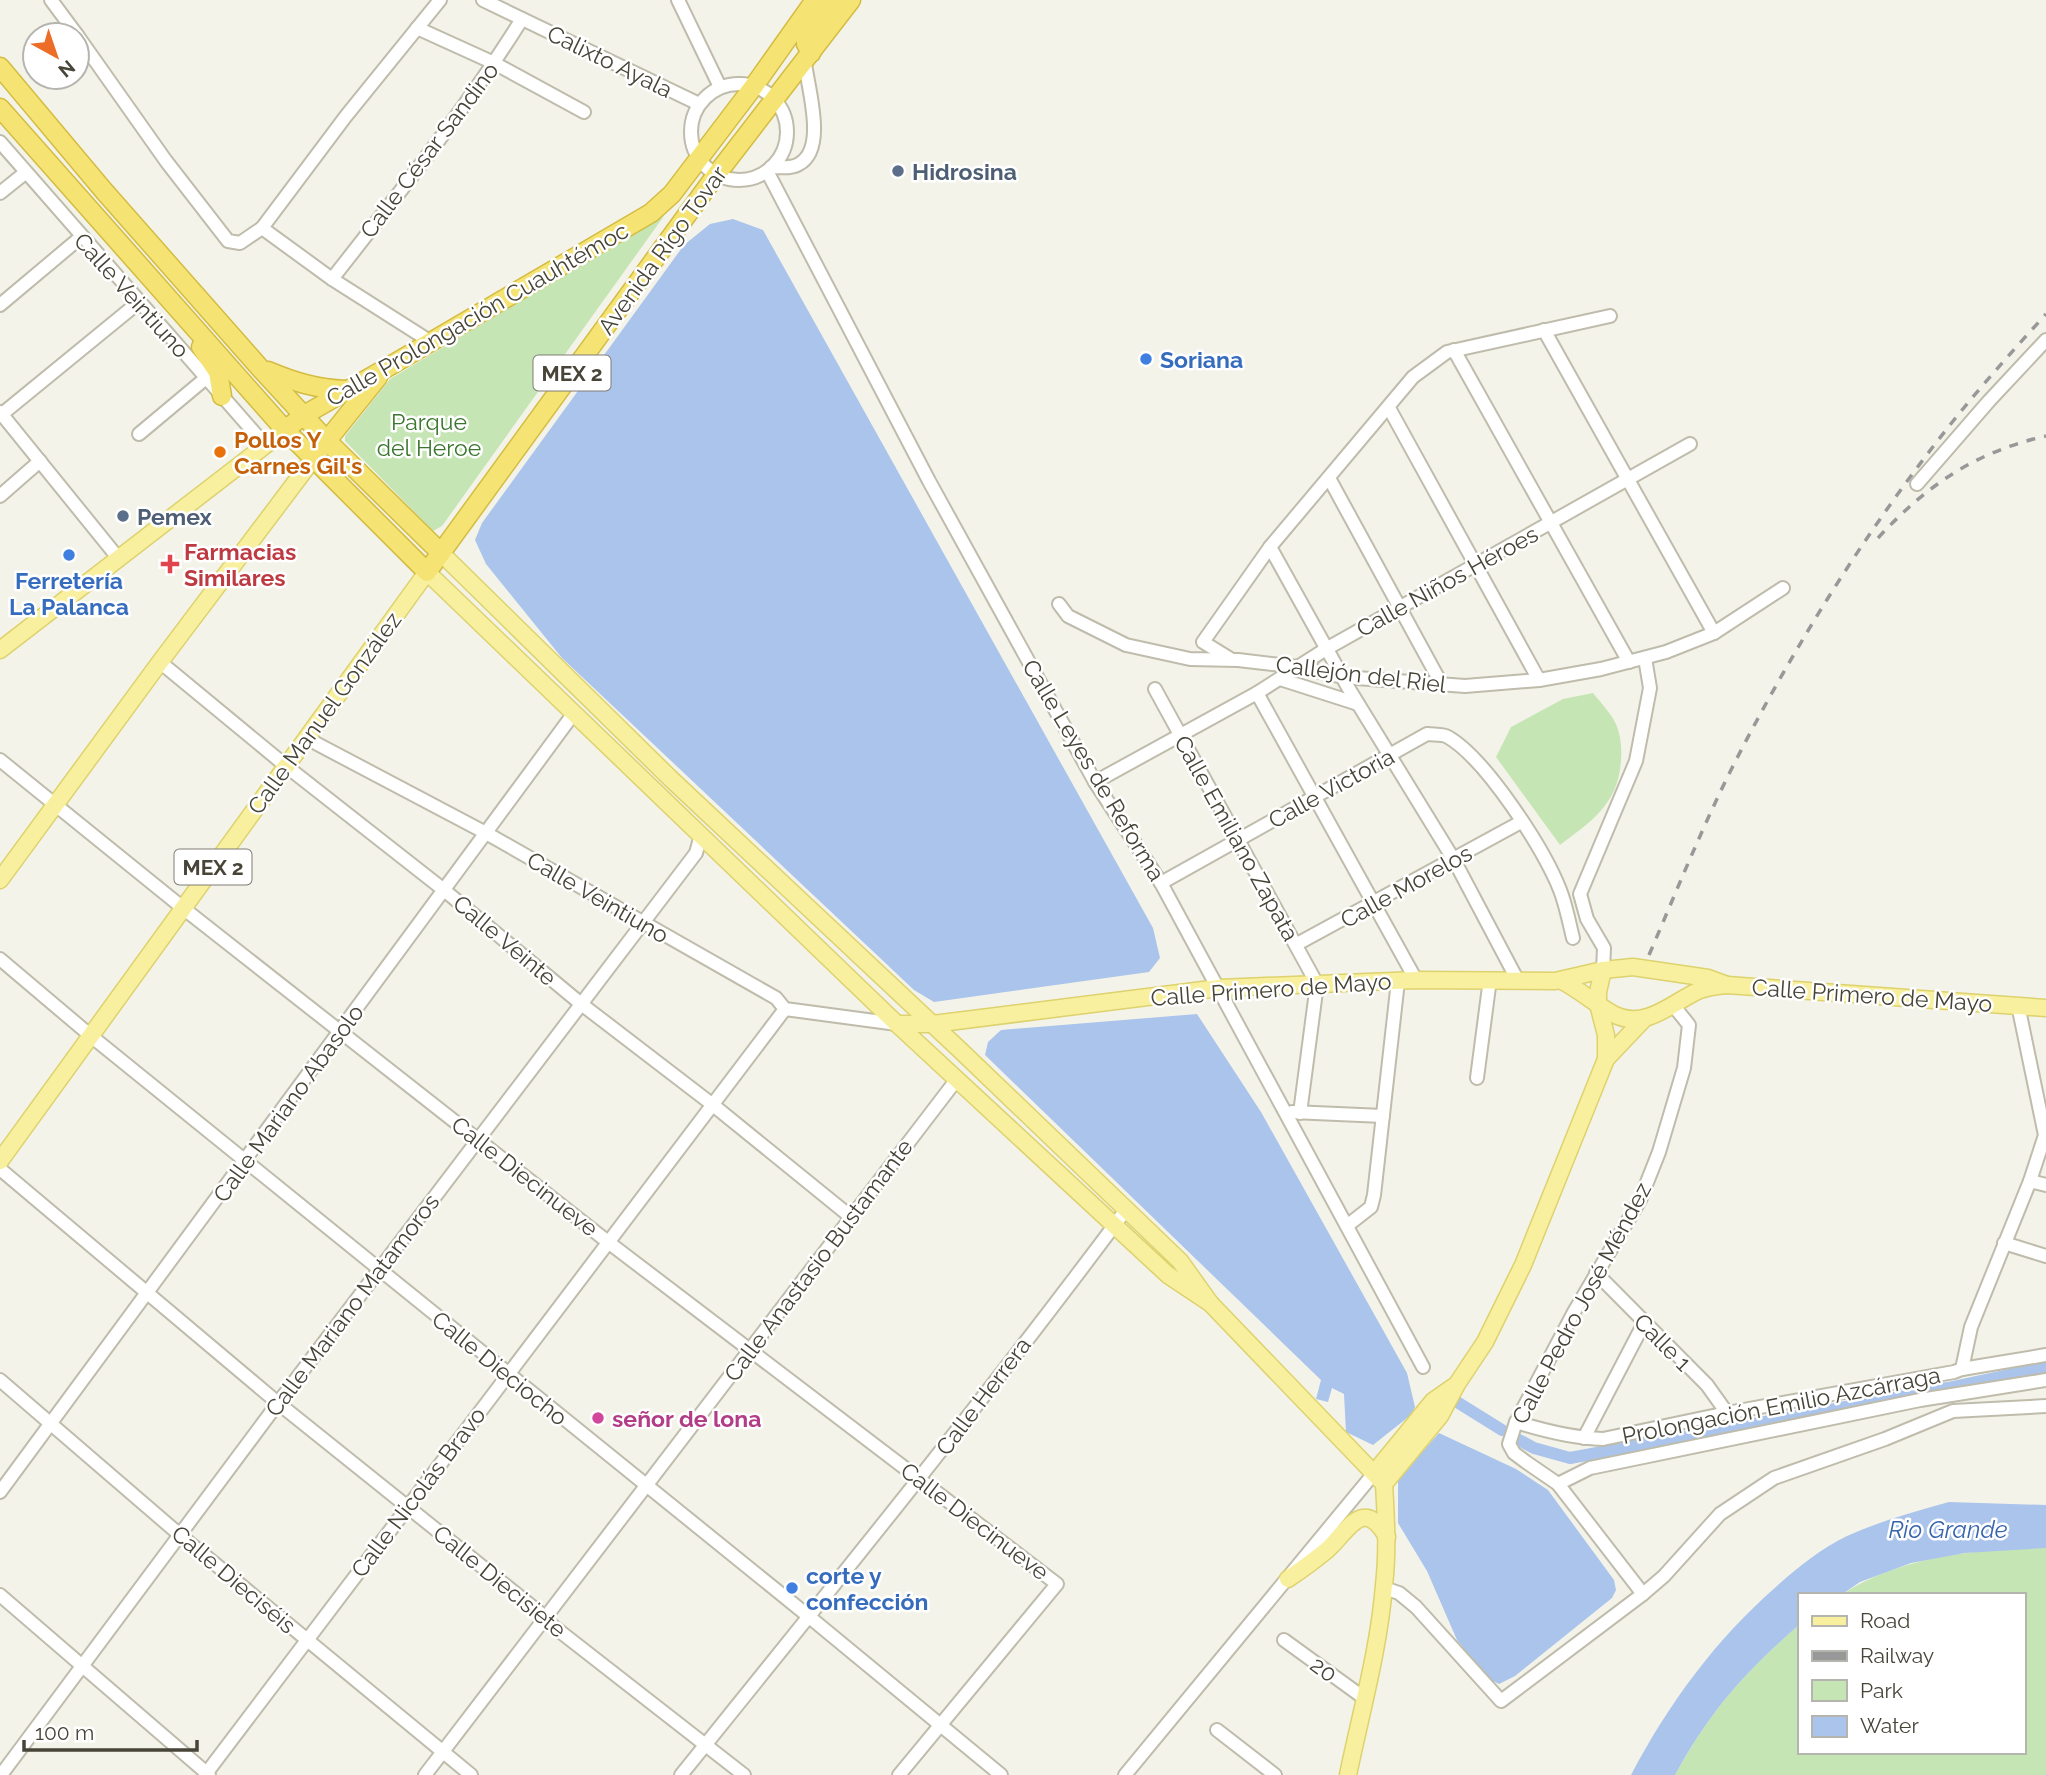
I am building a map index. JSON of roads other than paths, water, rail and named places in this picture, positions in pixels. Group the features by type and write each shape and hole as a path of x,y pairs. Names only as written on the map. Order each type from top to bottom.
{"highway":[{"name":"Avenida Rigo Tovar","path":"651,213 672,194 816,0"},
{"path":"808,58 806,36 831,0"},
{"name":"Avenida Rigo Tovar","path":"426,572 716,175 851,0"},
{"path":"0,66 104,191 260,368 327,441 441,553"},
{"path":"0,108 182,310 285,430 426,572"},
{"name":"Calle Prolongación Cuauhtémoc","path":"285,430 304,415 651,213"},
{"path":"182,310 189,331 218,372 222,396"},
{"path":"260,368 295,383 349,390"},
{"path":"313,459 383,370"}],"main road":[{"path":"0,650 285,430"},
{"path":"0,880 313,459"},
{"path":"441,553 670,778 933,1024 1180,1262 1210,1303 1380,1478 1387,1537 1384,1588 1377,1643 1348,1775"},
{"path":"426,572 897,1024 1168,1275 1210,1303"},
{"name":"Calle Manuel González","path":"0,1161 426,572"},
{"name":"Calle Primero de Mayo","path":"897,1024 933,1024 1219,988 1416,980 1562,981 1603,970 1633,967 1708,978 1727,985"},
{"path":"1380,1478 1440,1416 1457,1384 1485,1342 1524,1265 1606,1059 1606,1035 1598,1003 1603,970"},
{"path":"1664,972 1672,992 1673,1005"},
{"path":"1562,981 1615,1015 1633,1019 1645,1018"},
{"name":"Calle Primero de Mayo","path":"1645,1018 1654,1017 1701,990 1727,985 2046,1008"},
{"path":"1606,1059 1645,1018"},
{"path":"960,1050 958,1036 965,1020"},
{"path":"1288,1579 1329,1548 1359,1519 1374,1519 1387,1537"}],"street":[{"path":"51,0 67,21"},
{"path":"91,55 166,161 228,241 240,243 261,228 346,116 440,0"},
{"name":"Calixto Ayala","path":"483,0 699,104"},
{"path":"678,0 720,87"},
{"name":"Calle César Sandino","path":"332,279 415,173 495,63 522,19"},
{"path":"417,28 495,63 584,112"},
{"path":"769,169 782,152 787,137 783,112 776,100 766,92 754,86 737,83 720,87 708,94 693,117 690,131 692,146 698,159 716,175 727,179 748,179 769,169 800,164 811,151 815,134 808,58"},
{"name":"Calle Veintiuno","path":"0,142 266,446"},
{"name":"Calle Leyes de Reforma","path":"769,169 929,481 1095,782 1161,883 1423,1367"},
{"path":"0,193 25,173"},
{"path":"261,228 332,279 430,342"},
{"path":"0,305 81,237"},
{"path":"119,559 1,413 139,302"},
{"path":"1233,660 1203,642 1270,547 1413,377 1447,352 1610,316"},
{"path":"1544,330 1714,634"},
{"path":"1917,484 2046,340"},
{"path":"1454,350 1629,663"},
{"path":"139,434 206,377"},
{"path":"1388,408 1539,680"},
{"name":"Calle Niños Héroes","path":"1095,782 1257,693 1326,649 1690,444"},
{"path":"0,496 40,461"},
{"path":"1329,478 1442,685"},
{"path":"1270,547 1358,704 1454,860 1518,981"},
{"name":"Callejón del Riel","path":"1059,604 1068,616 1126,645 1190,659 1233,660 1298,667 1343,677 1442,685 1495,685 1539,680 1629,663 1701,640 1783,588"},
{"path":"1603,970 1604,948 1587,919 1580,894 1636,761 1650,688 1645,658"},
{"name":"Calle Veinte","path":"160,662 580,1003 713,1105 851,1217"},
{"path":"1280,679 1358,704"},
{"name":"Calle Emiliano Zapata","path":"1155,688 1317,984"},
{"path":"1257,693 1416,980"},
{"name":"Calle Mariano Abasolo","path":"0,1492 574,713"},
{"name":"Calle Victoria","path":"1161,883 1427,734 1446,736 1478,762 1504,795 1517,825"},
{"name":"Calle Veintiuno","path":"306,738 486,833 776,998 785,1009"},
{"name":"Calle Diecinueve","path":"0,760 183,908 749,1352 1057,1584 939,1725"},
{"path":"1517,825 1560,890 1573,938"},
{"name":"Calle Morelos","path":"1297,944 1517,825"},
{"name":"Calle Mariano Matamoros","path":"1,1775 379,1269 696,853 701,835"},
{"path":"1560,890 1580,894"},
{"name":"Calle Dieciocho","path":"0,959 91,1036 1002,1775"},
{"path":"1477,1078 1490,979"},
{"path":"1348,1225 1371,1207 1374,1195 1398,981"},
{"path":"1300,1113 1317,984"},
{"name":"Calle Pedro José Méndez","path":"1558,1484 1525,1462 1514,1453 1509,1444 1516,1422 1596,1273 1640,1200 1659,1152 1684,1068 1689,1025 1673,1005"},
{"name":"Calle Primero de Mayo","path":"1962,1369 1971,1327 2031,1181 2045,1135 2018,1005"},
{"path":"785,1009 897,1024"},
{"name":"Calle Nicolás Bravo","path":"207,1774 407,1505 785,1009"},
{"name":"Calle Anastasio Bustamante","path":"425,1775 957,1079"},
{"path":"1284,1111 1382,1116"},
{"name":"Calle Diecisiete","path":"0,1169 278,1403 407,1505 544,1619 744,1775"},
{"path":"2031,1181 2046,1185"},
{"name":"Calle Herrera","path":"681,1775 919,1479 1125,1211"},
{"path":"2004,1243 2046,1256"},
{"name":"Calle 1","path":"1596,1273 1707,1385 1727,1413"},
{"path":"1584,1438 1644,1324"},
{"name":"Prolongación Emilio Azcárraga","path":"1516,1422 1550,1433 1603,1439 1727,1413 2046,1355"},
{"name":"Calle Dieciséis","path":"0,1380 180,1535 471,1775"},
{"path":"1643,1594 1558,1484 1590,1468 1920,1400 2046,1380"},
{"path":"1384,1588 1399,1593 1416,1607 1501,1701 1643,1594 1664,1576 1720,1514 1774,1478 1885,1439 1953,1411 2046,1406"},
{"path":"1125,1775 1288,1579 1380,1478"},
{"path":"0,1595 207,1774"},
{"name":"20","path":"1284,1640 1364,1698"},
{"path":"899,1775 939,1725"},
{"path":"1217,1730 1275,1775"}],"water":[{"path":"733,219 763,230 1153,928 1160,958 1149,972 934,1002 914,990 562,658 486,564 475,540 482,523 684,245 710,224"},
{"path":"1197,1014 1261,1112 1407,1373 1415,1407 1411,1415 1373,1445 1346,1432 1344,1394 1332,1388 1328,1402 1316,1399 1321,1380 985,1055 988,1042 1001,1030"},
{"path":"1439,1433 1516,1469 1548,1490 1614,1580 1616,1590 1612,1598 1515,1676 1499,1684 1487,1678 1457,1640 1427,1571 1398,1523 1398,1479"},
{"name":"Rio Grande","path":"1949,1502 2046,1505 2046,1548 1965,1553 1911,1563 1860,1582 1844,1593 1798,1593 1798,1626 1761,1660 1715,1712 1675,1775 1631,1775 1661,1723 1695,1673 1755,1606 1819,1552 1847,1536 1885,1521"}],"waterway":[{"path":"1519,1440 1534,1448 1570,1458 1948,1388 2046,1367"},
{"path":"1457,1402 1502,1430"}],"railway":[{"path":"1649,955 1735,762 1804,637 1855,555 1910,477 1978,391 2046,314"},
{"path":"1878,538 1915,502 1954,473 1997,451 2046,436"}],"place":[{"name":"Hidrosina","path":"898,171"},
{"name":"Soriana","path":"1146,359"},
{"name":"Pollos Y Carnes Gil's","path":"220,452"},
{"name":"Pemex","path":"123,516"},
{"name":"Ferretería La Palanca","path":"69,555"},
{"name":"Farmacias Similares","path":"170,564"},
{"name":"señor de lona","path":"598,1418"},
{"name":"corte y confección","path":"792,1588"}],"park label":[{"name":"Parque del Heroe","path":"429,434"}]}
